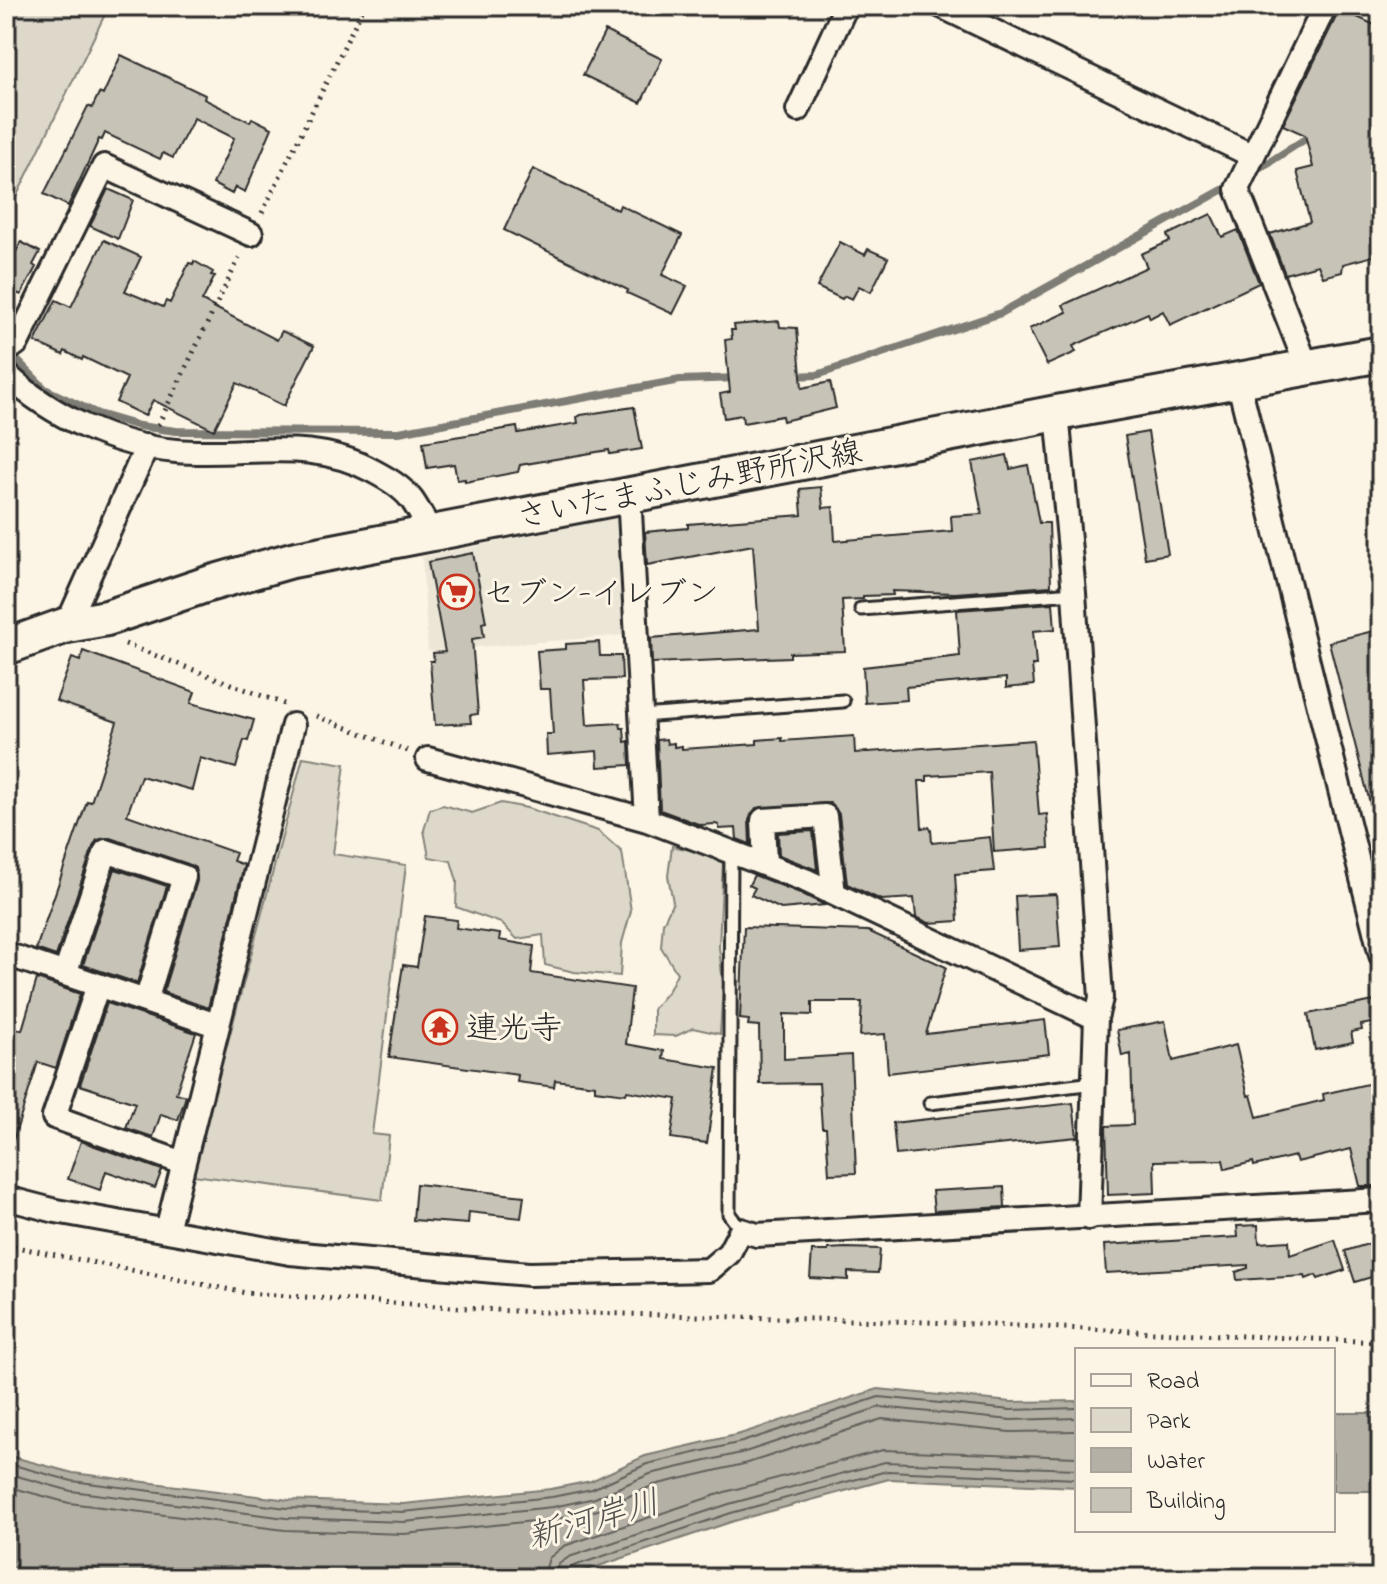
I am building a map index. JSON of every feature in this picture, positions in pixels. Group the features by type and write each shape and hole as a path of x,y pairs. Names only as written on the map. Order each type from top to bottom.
{"main road":[{"name":"さいたまふじみ野所沢線","path":"6,647 67,625 107,618 292,560 1381,354"}],"street":[{"path":"798,110 846,6"},
{"path":"941,6 1253,156"},
{"path":"1307,367 1237,189 1325,6"},
{"path":"6,351 17,343 104,166 251,234"},
{"path":"6,374 21,388 89,429 147,446 176,451 306,449 351,459 391,481 412,500 431,532"},
{"path":"1238,380 1381,955"},
{"path":"1057,413 1074,593 1101,998 1096,1018 1089,1218"},
{"path":"67,625 147,446"},
{"path":"629,494 647,820"},
{"path":"167,1230 216,1025 299,716"},
{"path":"428,759 647,820 765,864 1096,1018"},
{"path":"765,864 763,820 825,816 834,894"},
{"path":"65,974 106,851 184,877 146,1001"},
{"path":"6,954 216,1025"},
{"path":"98,985 54,1117 183,1163"},
{"path":"6,1198 56,1211 290,1253 529,1274 709,1270 729,1253 741,1230 757,1235 1381,1200"}],"lane":[{"path":"861,609 1074,593"},
{"path":"641,716 843,701"},
{"path":"731,851 729,1214 741,1230"},
{"path":"930,1103 1095,1082"}],"path":[{"path":"107,618 119,641 299,716 428,759"},
{"path":"6,1245 246,1293 511,1311 927,1322 1381,1342"}],"shaded area":[{"path":"622,517 626,635 428,651 422,557"}],"green space":[{"path":"6,6 109,6 6,218"},
{"path":"303,757 345,764 333,854 406,865 372,1134 389,1136 382,1200 193,1175"},
{"path":"501,803 527,808 598,831 622,852 631,911 622,943 620,976 574,972 545,965 543,935 517,939 501,923 456,907 457,881 451,861 429,857 424,830 430,809 443,805 472,813"},
{"path":"672,846 708,854 723,861 719,947 723,984 720,1034 693,1028 676,1036 653,1035 653,1009 669,990 677,973 661,947 663,923 673,902 668,876"}],"water":[{"name":"新河岸川","path":"878,1389 1011,1402 1075,1401 1075,1487 889,1479 734,1521 563,1578 50,1578 6,1573 6,1455 73,1473 289,1500 403,1504 551,1489 591,1481 645,1456 740,1434"},
{"path":"1335,1413 1381,1413 1381,1491 1335,1491"}],"building":[{"path":"1340,9 1381,28 1381,254 1343,264 1342,272 1323,277 1318,265 1285,274 1270,234 1310,222 1297,171 1313,167 1305,135 1283,125"},
{"path":"605,31 662,59 641,103 583,75"},
{"path":"121,55 205,95 204,99 250,122 252,118 272,128 245,192 235,187 232,194 213,184 234,138 194,118 173,158 163,153 160,159 105,133 102,140 99,139 68,206 44,194 88,106 92,108 99,93 103,95"},
{"path":"533,169 618,210 620,205 682,235 662,275 687,286 673,314 504,230"},
{"path":"108,189 133,200 118,239 90,226"},
{"path":"1211,214 1222,237 1238,230 1259,283 1170,325 1163,311 1150,318 1148,313 1073,346 1076,352 1047,365 1029,329 1067,312 1063,305 1147,267 1141,254 1170,241 1167,235"},
{"path":"104,240 141,257 125,291 163,307 166,301 170,303 189,263 193,264 194,261 215,276 202,301 277,340 282,331 314,346 284,406 237,383 214,430 153,400 145,416 116,402 127,378 83,357 82,360 65,351 63,355 35,342 56,300 71,307"},
{"path":"21,242 40,252 33,265 36,267 21,295 6,288 6,271"},
{"path":"840,242 865,255 868,249 888,258 871,292 859,286 852,299 845,296 842,299 817,287"},
{"path":"779,321 780,327 797,328 802,388 830,382 836,408 783,421 782,416 743,423 742,415 724,418 720,394 730,392 725,340 732,339 734,325"},
{"path":"634,407 642,449 610,454 609,450 520,465 518,472 465,482 465,479 457,480 454,464 427,468 423,442 517,427 518,433 578,423 577,417 581,415"},
{"path":"1148,432 1168,554 1145,558 1125,436"},
{"path":"1007,455 1010,469 1028,465 1039,523 1049,523 1051,586 955,593 892,591 893,595 842,600 845,651 790,653 790,657 652,663 651,638 759,629 753,545 647,565 645,532 688,528 688,524 802,515 800,489 821,487 823,508 833,507 835,541 952,531 951,516 982,514 972,462"},
{"path":"473,553 486,622 482,623 484,637 472,639 478,714 470,715 471,723 435,725 430,661 434,661 433,653 445,652 428,562"},
{"path":"1053,603 1055,629 1033,631 1034,685 1006,688 1006,678 906,687 907,700 865,703 863,667 960,656 957,610"},
{"path":"1381,629 1381,814 1373,815 1329,642"},
{"path":"599,642 600,656 621,656 622,679 584,680 587,725 620,723 624,728 625,742 629,741 630,765 598,767 597,751 547,755 546,734 553,734 550,689 540,689 537,651 566,649 566,644"},
{"path":"83,651 195,692 191,703 254,720 236,768 200,758 192,790 141,776 127,815 236,853 233,861 244,865 208,1008 163,992 197,881 195,868 188,864 110,838 97,840 56,956 36,949 117,722 56,701 72,658 80,661"},
{"path":"854,736 855,753 1033,740 1039,815 1047,814 1049,848 994,852 989,772 927,776 927,781 919,781 922,828 929,827 931,830 932,843 990,837 994,871 955,874 958,921 929,923 916,917 914,898 881,900 847,884 839,814 830,803 756,808 749,820 750,844 737,839 736,828 719,829 719,825 715,824 701,825 660,810 657,740 666,739 667,744 674,743 674,747 682,746 682,749 757,744 757,740 782,738 782,741"},
{"path":"813,831 817,870 779,855 778,833"},
{"path":"115,869 167,886 137,983 83,965"},
{"path":"754,875 825,905 781,909 751,895 755,888 749,885"},
{"path":"1056,894 1060,947 1018,950 1015,896"},
{"path":"425,916 457,920 456,928 500,934 499,940 534,946 531,973 632,988 626,1044 664,1051 663,1059 718,1068 707,1143 671,1138 677,1099 627,1091 626,1094 595,1090 595,1085 555,1080 554,1087 517,1082 518,1075 389,1057 403,965 417,967"},
{"path":"744,927 868,931 946,967 926,1034 1045,1020 1049,1054 888,1073 885,1034 860,1036 862,1002 812,1002 812,1015 784,1014 784,1059 851,1055 856,1173 829,1174 819,1083 760,1084 759,1026 748,1025 749,1020 740,1019"},
{"path":"37,979 80,994 56,1068 38,1062 11,1147 6,1147 6,1058 16,1029 22,1030"},
{"path":"1379,1000 1381,1021 1361,1025 1362,1030 1351,1032 1353,1042 1315,1050 1308,1014"},
{"path":"107,1003 196,1033 176,1093 186,1096 178,1120 161,1114 153,1137 126,1128 135,1103 80,1085"},
{"path":"1165,1021 1173,1061 1236,1045 1248,1096 1251,1095 1257,1117 1324,1100 1323,1094 1381,1081 1381,1186 1360,1186 1351,1149 1297,1162 1295,1156 1225,1169 1223,1160 1154,1161 1155,1193 1108,1195 1106,1126 1133,1125 1131,1054 1122,1056 1117,1030"},
{"path":"1073,1103 1077,1137 896,1155 893,1123"},
{"path":"81,1141 162,1170 155,1188 106,1171 100,1190 68,1179"},
{"path":"416,1184 524,1196 521,1218 469,1212 468,1224 413,1220"},
{"path":"1004,1187 1005,1207 934,1211 932,1191"},
{"path":"1258,1225 1259,1243 1289,1241 1290,1255 1335,1240 1345,1270 1318,1279 1316,1275 1306,1279 1305,1276 1237,1280 1236,1272 1248,1268 1248,1265 1106,1273 1104,1245 1238,1237 1237,1226"},
{"path":"1381,1240 1381,1274 1355,1282 1345,1251"},
{"path":"880,1249 878,1273 848,1272 848,1280 810,1278 812,1251"}],"waterway":[{"path":"1251,174 1313,134"},
{"path":"793,376 817,375 1001,313 1235,183"},
{"path":"9,352 45,389 98,414 139,426 176,431 399,432 680,380 739,378"}],"place":[{"name":"セブン-イレブン","path":"457,592"},
{"name":"連光寺","path":"440,1027"}]}
